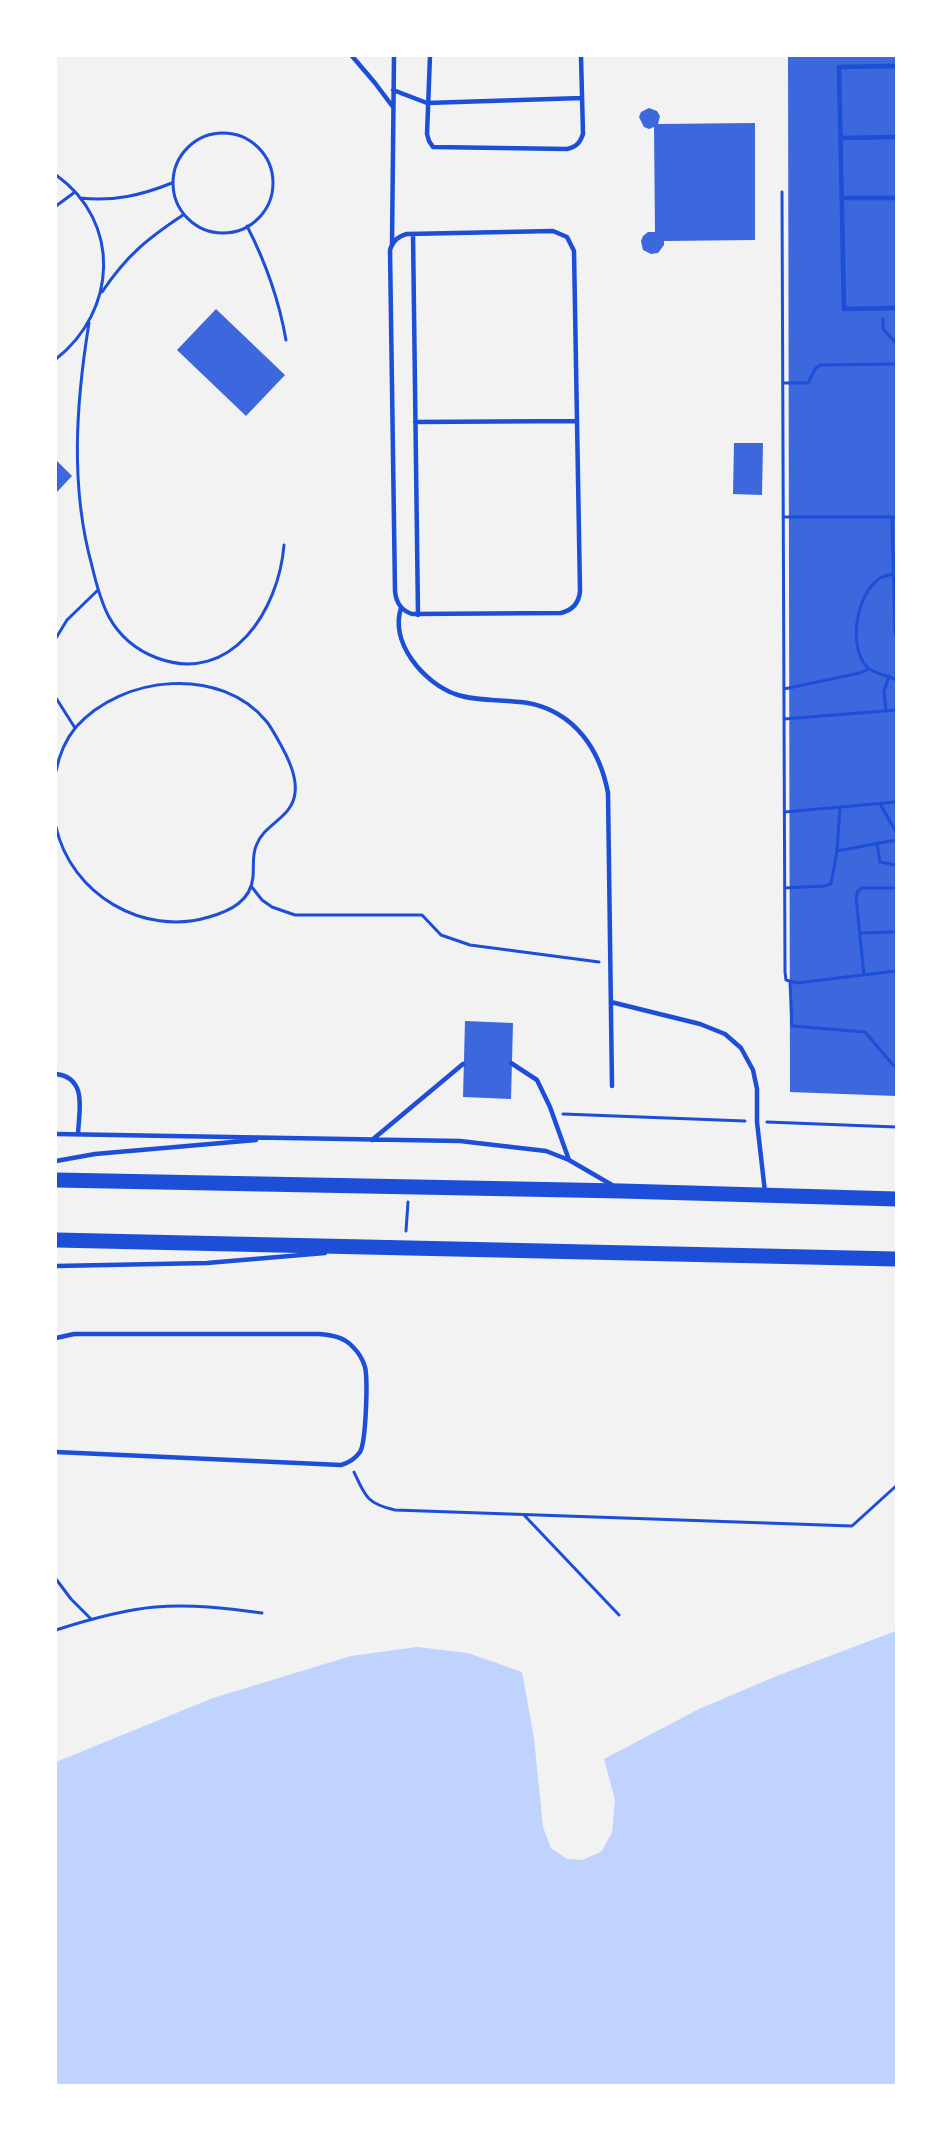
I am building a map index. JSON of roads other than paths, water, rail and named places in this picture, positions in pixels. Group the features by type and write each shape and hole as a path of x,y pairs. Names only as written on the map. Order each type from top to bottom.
{"main road":[{"path":"56,1180 897,1199"},
{"path":"56,1240 897,1259"}],"lane":[{"path":"352,56 393,107"},
{"path":"392,244 400,236 413,234 553,231 567,237 574,251 580,597 575,606 561,613 418,615 401,608 395,591 390,250 392,244 394,56"},
{"path":"429,56 427,103 429,141 437,148 567,149 580,141 582,134 581,56"},
{"path":"897,66 838,67 844,309 897,308"},
{"path":"393,90 427,103 582,98"},
{"path":"840,138 897,137"},
{"path":"841,198 897,198"},
{"path":"413,234 418,615"},
{"path":"415,422 577,421"},
{"path":"401,608 398,619 399,632 405,648 414,662 439,685 470,698 529,703 549,710 568,721 583,735 604,772 608,793 612,1086"},
{"path":"611,1002 700,1024 725,1034 741,1048 753,1070 758,1089 757,1122 765,1195"},
{"path":"511,1063 537,1080 569,1160"},
{"path":"372,1140 463,1064"},
{"path":"56,1074 71,1079 77,1087 80,1098 78,1134"},
{"path":"56,1134 460,1141 546,1150 569,1160 622,1191"},
{"path":"56,1161 95,1154 282,1138"},
{"path":"56,1266 207,1263 370,1248"},
{"path":"56,1338 74,1334 319,1334 335,1336 354,1347 363,1361 366,1374 362,1446 349,1462 338,1466 56,1452"}],"water":[{"path":"896,1631 896,2085 56,2085 56,1762 213,1698 351,1656 417,1647 468,1653 522,1672 534,1738 543,1827 551,1848 567,1859 582,1860 601,1852 612,1833 615,1800 604,1759 699,1709 779,1675"}]}
